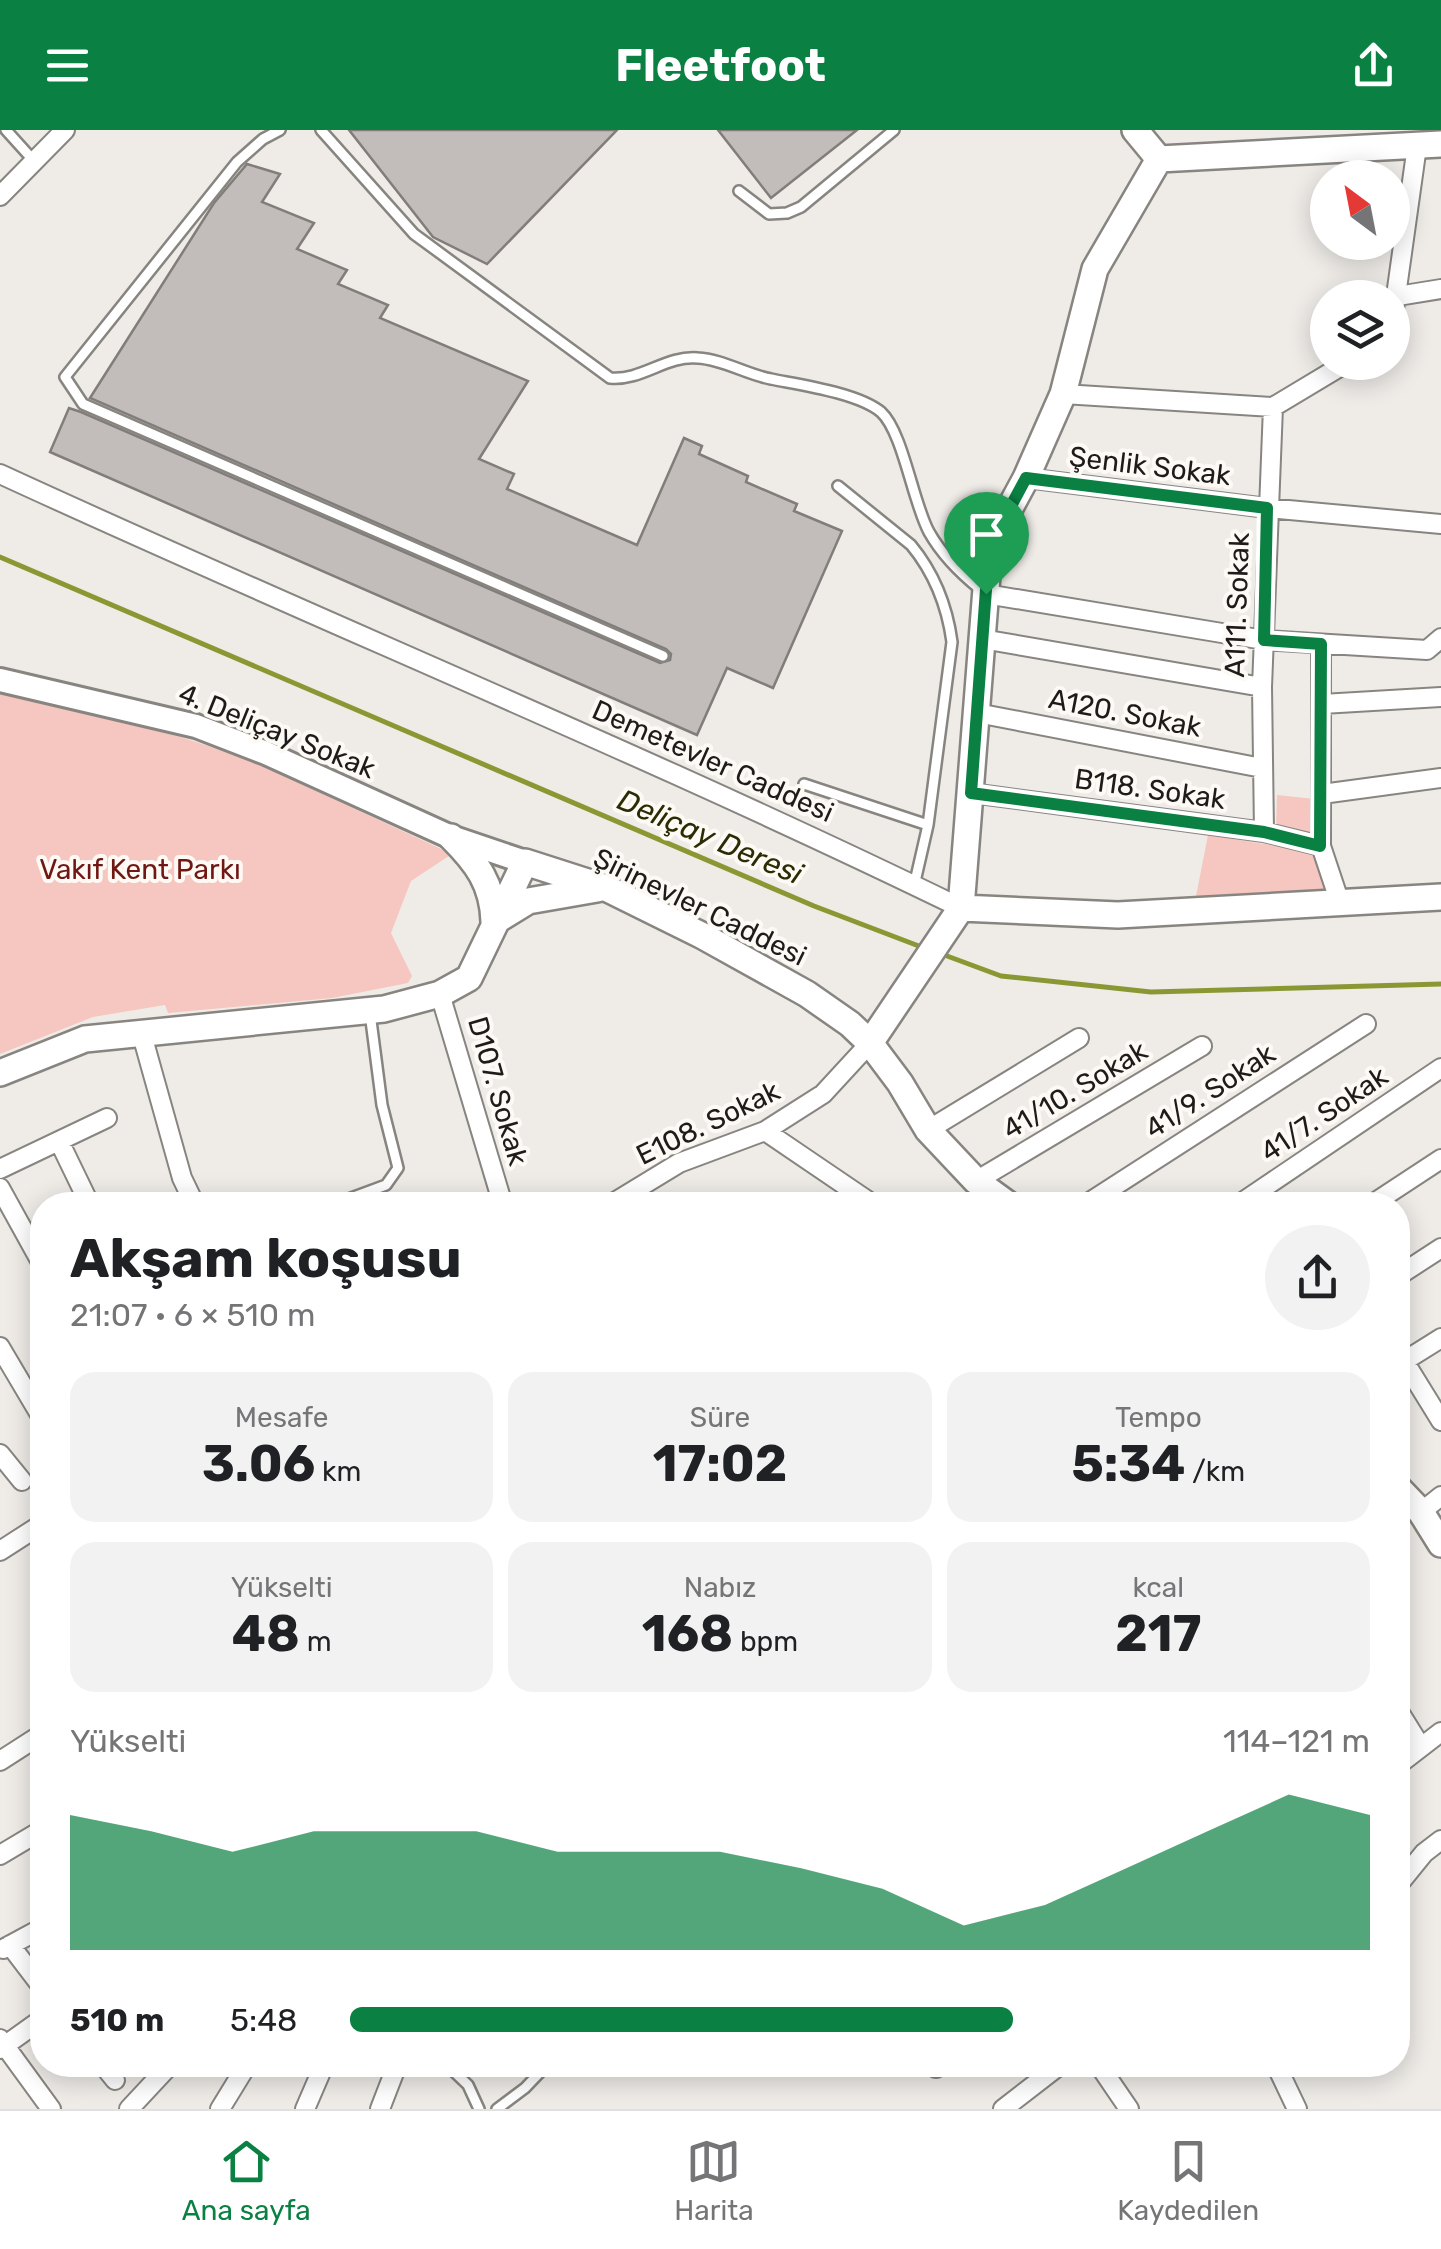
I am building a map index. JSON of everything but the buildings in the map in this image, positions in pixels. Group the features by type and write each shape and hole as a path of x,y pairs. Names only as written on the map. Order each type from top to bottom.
{"main road":[{"path":"1135,130 1159,160"},
{"path":"1159,160 1351,140 1429,145"},
{"path":"870,1043 957,914 971,793 987,576 1005,517 1064,394 1094,269 1159,160"},
{"path":"451,837 473,858 490,887 494,922"},
{"path":"0,1073 85,1039 370,1011 440,994 469,978 525,862"},
{"name":"Şirinevler Caddesi","path":"525,862 606,888 701,935 806,994 850,1024 900,1083 928,1130 991,1192"},
{"path":"494,922 528,901 606,888"},
{"name":"Demetevler Caddesi","path":"957,914 1118,915 1441,897"},
{"path":"1431,1504 1441,1544"}],"street":[{"path":"0,196 65,130"},
{"path":"1401,280 1429,145"},
{"path":"1410,294 1441,289"},
{"path":"1064,394 1273,407 1318,380"},
{"name":"A111. Sokak","path":"1264,832 1262,687 1273,407"},
{"name":"Demetevler Caddesi","path":"0,474 914,886 957,914"},
{"name":"Şenlik Sokak","path":"1026,478 1267,508 1441,524"},
{"path":"986,594 1264,640 1427,650 1441,638"},
{"path":"982,639 1262,687"},
{"path":"1321,644 1320,846 1340,903"},
{"name":"4. Deliçay Sokak","path":"0,680 196,726 266,753 451,837 525,862"},
{"path":"1322,704 1441,697"},
{"name":"A120. Sokak","path":"977,713 1262,768"},
{"path":"1322,794 1441,778"},
{"name":"B118. Sokak","path":"971,793 1264,832 1320,846"},
{"name":"D107. Sokak","path":"440,994 499,1192"},
{"name":"41/9. Sokak","path":"1105,1192 1366,1024"},
{"path":"142,1035 189,1192"},
{"path":"928,1130 1078,1038"},
{"name":"E108. Sokak","path":"631,1192 679,1163 765,1130 823,1094 870,1043"},
{"name":"41/10. Sokak","path":"976,1181 1202,1046"},
{"name":"41/7. Sokak","path":"1257,1192 1441,1068"},
{"path":"0,1169 107,1118"},
{"path":"765,1130 855,1192"},
{"path":"59,1141 84,1192"},
{"path":"1391,1192 1441,1159"},
{"path":"0,1188 30,1242"},
{"path":"1410,1268 1441,1248"},
{"path":"1410,1357 1441,1338"},
{"path":"0,1347 30,1398"},
{"path":"1410,1376 1441,1421"},
{"path":"0,1454 22,1481"},
{"path":"0,1551 30,1532"},
{"path":"1410,1729 1421,1747"},
{"path":"1410,1755 1441,1732"},
{"path":"0,1761 30,1742"},
{"path":"0,1855 30,1837"},
{"path":"1410,1869 1441,1840"},
{"path":"30,1934 5,1948 30,1974"},
{"path":"30,2027 2,2045 45,2108"},
{"path":"130,2109 159,2077"},
{"path":"220,2109 240,2077"},
{"path":"307,2108 319,2077"},
{"path":"380,2109 392,2077"},
{"path":"1003,2109 1044,2077"},
{"path":"1108,2077 1129,2109"},
{"path":"1283,2077 1297,2109"}],"lane":[{"path":"6,130 34,161"},
{"path":"280,130 263,139 224,177 64,377 70,390 83,404 663,656"},
{"path":"321,130 414,234 610,378 629,380 670,362 698,358 863,402 883,414 894,433 928,530 962,574 986,594"},
{"path":"739,191 769,214 794,211 894,130"},
{"path":"838,486 911,545 929,569 947,612 952,642 928,825 914,886"},
{"path":"804,784 928,825"},
{"path":"367,1192 386,1185 398,1168 382,1105 370,1011"},
{"path":"460,2077 468,2085 479,2109"},
{"path":"497,2109 536,2077"}],"green space":[{"name":"Vakıf Kent Parkı","path":"0,694 174,735 243,757 452,854 411,881 391,933 412,976 408,983 332,998 168,1013 165,1005 93,1017 0,1054"},
{"path":"1277,795 1315,799 1311,834 1276,831"},
{"path":"1208,835 1320,853 1329,893 1195,901"}],"waterway":[{"name":"Deliçay Deresi","path":"0,557 814,906 924,948"},
{"name":"Deliçay Deresi","path":"939,953 1001,976 1151,992 1441,984"}],"route":[{"path":"1026,478 1267,508 1264,640 1321,644 1320,846 1264,832 971,793 986,594 987,576 1005,517 1026,478"}]}
